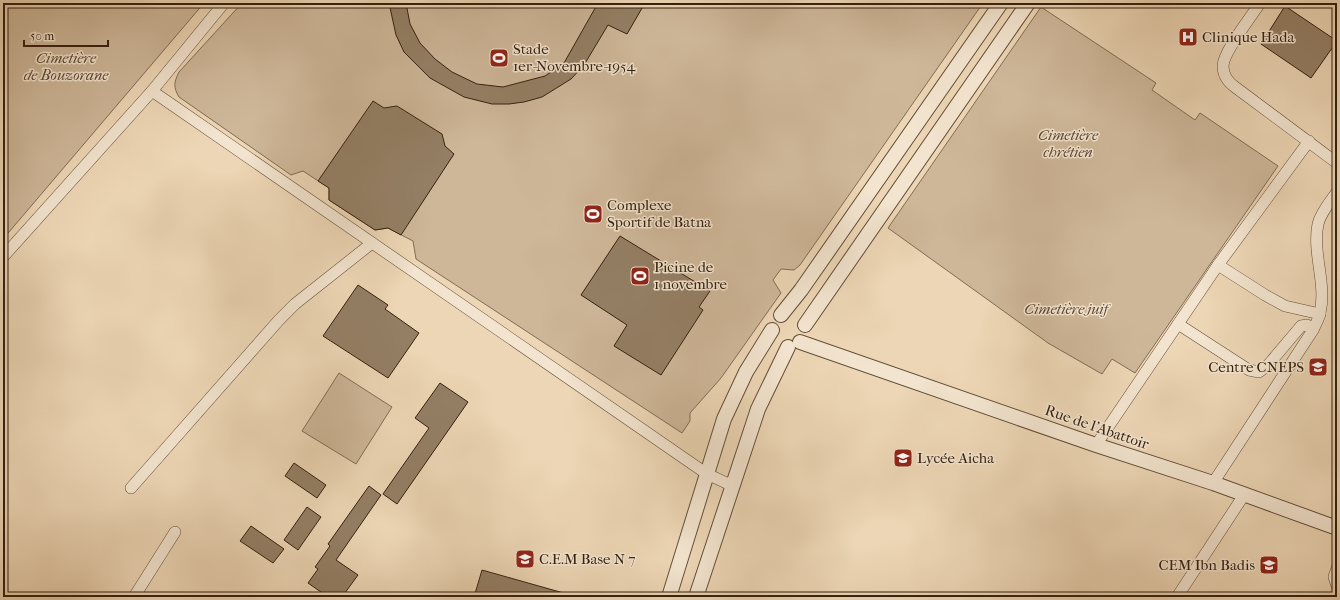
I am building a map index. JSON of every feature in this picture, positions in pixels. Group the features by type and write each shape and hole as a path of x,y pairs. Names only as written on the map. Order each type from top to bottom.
{"street":[{"path":"3,257 152,91 224,3"},
{"path":"669,597 724,419 746,372 772,330 773,323 782,315 801,290 1001,3"},
{"path":"696,597 758,409 794,344 804,338 805,325 1028,3"},
{"path":"1260,3 1224,59 1224,75 1235,87 1337,162"},
{"path":"152,91 707,474 733,486"},
{"path":"1096,445 1218,265 1309,141"},
{"path":"1213,483 1313,330 1320,314 1322,296 1317,242 1319,223 1323,212 1337,192"},
{"path":"131,488 279,320 295,304 372,244"},
{"path":"1218,265 1285,306 1320,314"},
{"path":"782,315 794,314 800,317 805,325"},
{"path":"1178,324 1249,370 1259,372 1269,364 1300,326 1307,325 1313,330"},
{"path":"772,330 776,341 781,344 794,344"},
{"name":"Rue de l'Abattoir","path":"794,344 847,358 1096,445 1213,483 1337,528"},
{"path":"1177,597 1244,495"},
{"path":"134,597 175,532"},
{"path":"1337,568 1334,577 1337,586"}],"green space":[{"name":"Cimetière de Bouzorane","path":"3,3 204,3 3,239"},
{"name":"Complexe Sportif de Batna","path":"242,3 983,3 800,265 794,270 781,269 773,280 781,293 721,378 690,413 690,421 682,433 416,259 413,241 388,228 375,230 329,200 329,188 303,171 291,175 179,97 175,84 179,72"},
{"name":"Cimetière chrétien","path":"1041,7 1156,83 1152,90 1195,120 1200,113 1278,166 1135,373 1112,359 1102,374 1048,343 888,228"},
{"path":"339,373 392,407 356,464 302,431"}],"building":[{"path":"389,3 406,3 410,24 420,43 435,59 452,72 477,84 503,87 545,76 564,63 598,3 645,3 627,34 608,25 584,65 571,79 542,97 524,102 492,104 464,97 430,78 404,52 396,35"},
{"path":"1285,6 1337,41 1311,78 1261,44"},
{"path":"373,101 384,108 397,106 442,134 445,146 454,154 401,235 388,228 375,230 329,200 329,188 318,181"},
{"path":"620,236 710,291 699,307 703,310 661,375 614,346 627,325 581,295"},
{"path":"358,285 388,305 385,309 419,333 388,378 323,336"},
{"path":"440,383 468,402 397,504 383,494 429,428 415,418"},
{"path":"294,463 326,485 317,498 285,476"},
{"path":"369,486 381,495 336,560 358,575 342,597 328,597 308,583 318,569 315,567 330,546 328,544"},
{"path":"307,507 321,517 298,550 284,540"},
{"path":"251,526 284,549 273,563 240,541"},
{"path":"482,570 567,594 567,597 474,597"}],"place":[{"name":"Clinique Hada","path":"1188,37"},
{"name":"Stade 1er-Novembre-1954","path":"499,58"},
{"name":"Complexe Sportif de Batna","path":"593,214"},
{"name":"Picine de 1 novembre","path":"640,276"},
{"name":"Centre CNEPS","path":"1318,367"},
{"name":"Lycée Aicha","path":"903,458"},
{"name":"C.E.M Base N 7","path":"525,559"},
{"name":"CEM Ibn Badis","path":"1269,565"}],"park label":[{"name":"Cimetière juif","path":"1066,309"}]}
